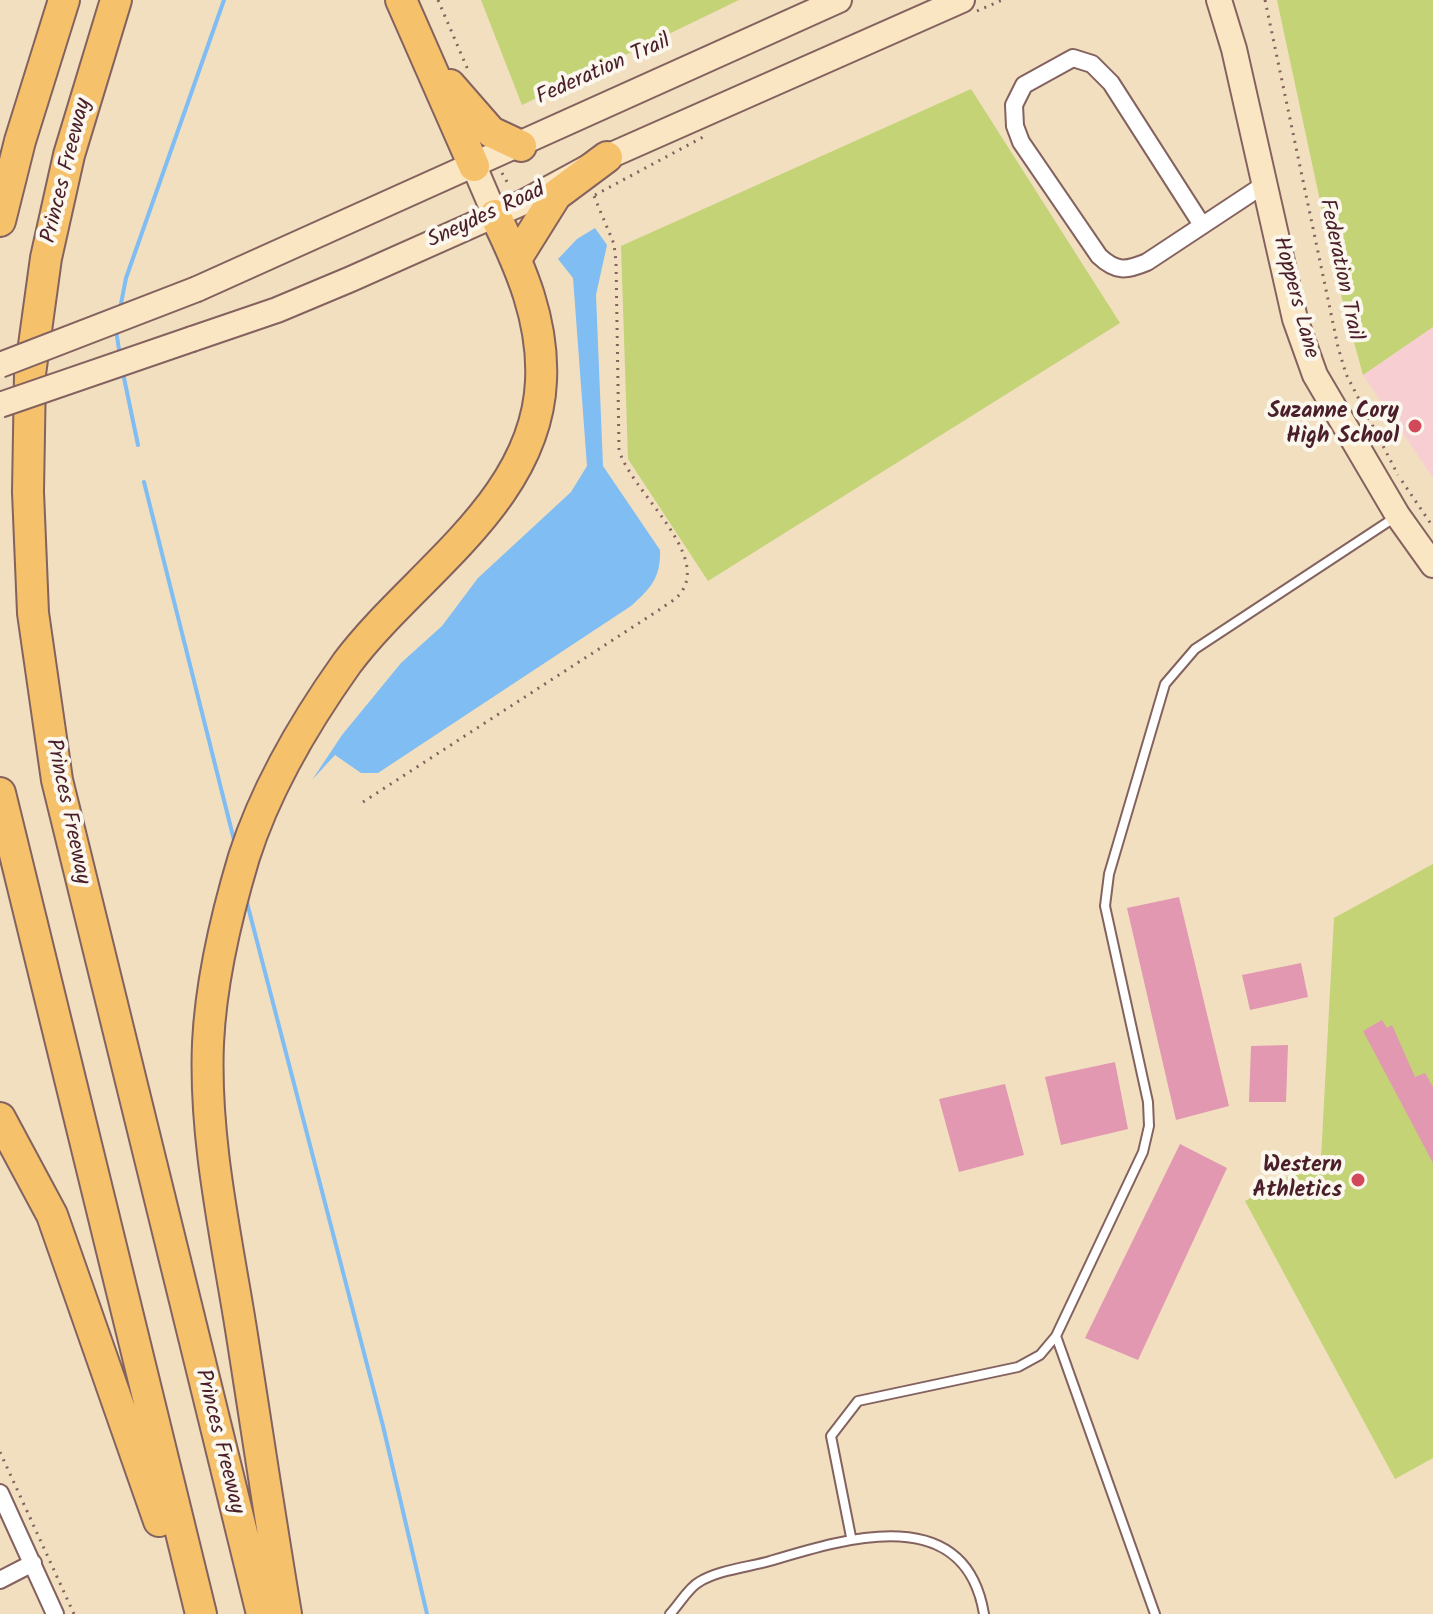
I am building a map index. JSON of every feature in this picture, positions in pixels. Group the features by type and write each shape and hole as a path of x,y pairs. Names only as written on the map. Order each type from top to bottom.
{"highway":[{"path":"0,221 20,141 64,0"},
{"name":"Princes Freeway","path":"116,0 69,155 42,287 30,374 28,492 33,613 44,708 64,810 262,1614"},
{"path":"401,0 417,38 484,163"},
{"path":"417,38 463,103 491,132 521,146"},
{"path":"516,259 556,195 607,157"},
{"path":"286,1614 212,1144 208,1043 215,977 246,853 265,799 294,748 349,661 499,495 519,460 541,385 540,346 531,296 516,259 506,209"},
{"path":"0,793 201,1614"},
{"path":"0,1118 52,1215 104,1356 190,1614"}],"main road":[{"path":"0,365 197,289 484,163 839,0"},
{"name":"Sneydes Road","path":"0,405 277,310 506,209 607,157 962,0"},
{"name":"Hoppers Lane","path":"1219,0 1234,49 1295,319 1315,375 1398,516 1433,565"},
{"name":"Hoppers Lane","path":"1229,0 1234,49"},
{"path":"484,163 506,209"}],"street":[{"path":"1202,225 1111,83 1092,64 1073,58 1024,85 1014,105 1021,142 1099,256 1113,268 1129,270 1147,262 1265,184"},
{"path":"0,1493 55,1614"},
{"path":"0,1580 33,1563"}],"lane":[{"path":"851,1537 831,1436 858,1401 1008,1370 1040,1355 1056,1336 1143,1152 1149,1126 1148,1102 1105,906 1109,874 1165,684 1195,649 1398,516"},
{"path":"1056,1336 1155,1614"},
{"path":"670,1614 699,1582 851,1537 910,1536 947,1551 979,1585 984,1614"}],"path":[{"path":"438,0 473,82"},
{"name":"Federation Trail","path":"1265,0 1346,374 1399,477 1433,527"},
{"path":"484,163 506,209"},
{"path":"363,802 659,610 680,594 686,582 686,558 626,468 619,449 616,262 614,244 594,196"},
{"path":"0,1452 74,1614"}],"shaded area":[{"name":"Suzanne Cory High School","path":"1433,327 1433,478 1363,375"}],"green space":[{"path":"481,0 739,0 522,105"},
{"path":"1277,0 1433,0 1433,327 1363,375 1337,280"},
{"path":"971,89 1120,323 708,581 628,459 621,246"},
{"name":"Western Athletics","path":"1433,864 1433,1458 1395,1479 1245,1201 1321,1158 1334,918"}],"water":[{"path":"595,228 607,245 596,295 603,466 660,550 659,568 653,582 631,606 378,773 361,773 335,755 312,780 342,735 401,663 442,626 478,578 571,492 587,466 573,278 558,259 577,239"}],"building":[{"path":"1179,897 1229,1106 1176,1120 1127,908"},
{"path":"1301,963 1308,997 1250,1010 1242,975"},
{"path":"1382,1020 1387,1028 1392,1025 1415,1077 1425,1073 1433,1087 1433,1163 1363,1031"},
{"path":"1288,1045 1286,1102 1249,1102 1251,1046"},
{"path":"1115,1062 1128,1129 1061,1145 1045,1077"},
{"path":"1005,1084 1024,1155 959,1172 939,1099"},
{"path":"1180,1144 1227,1168 1138,1360 1085,1338"}],"waterway":[{"path":"120,309 126,278 224,0"},
{"path":"116,330 120,356"},
{"path":"123,373 138,445"},
{"path":"144,482 235,844"},
{"path":"246,899 383,1426 427,1614"}],"place":[{"name":"Suzanne Cory High School","path":"1415,426"},
{"name":"Western Athletics","path":"1358,1180"}]}
